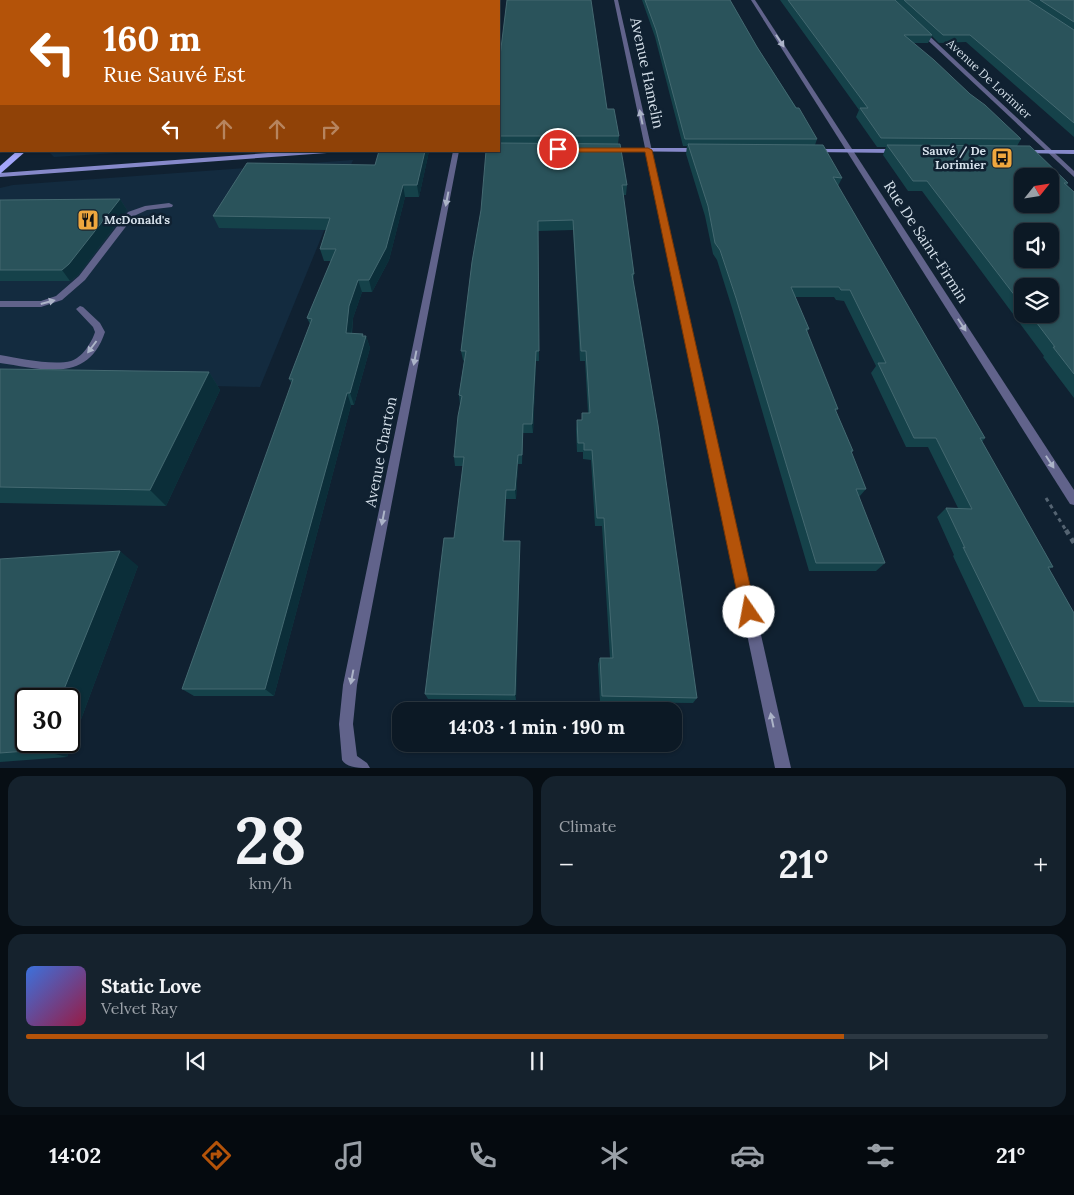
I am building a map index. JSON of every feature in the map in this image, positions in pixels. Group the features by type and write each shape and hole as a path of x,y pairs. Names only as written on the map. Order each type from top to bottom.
{"main road":[{"path":"598,150 707,150"},
{"path":"805,151 908,151"},
{"path":"0,171 21,152"},
{"path":"0,175 313,152"},
{"path":"1013,152 1074,152"}],"street":[{"name":"Avenue Hamelin","path":"616,0 783,768"},
{"name":"Rue De Saint-Firmin","path":"753,0 1074,500"},
{"name":"Avenue De Lorimier","path":"916,26 1074,175"},
{"name":"Avenue Charton","path":"356,764 346,724 350,685 456,152"},
{"path":"0,304 42,304 60,298 74,287 131,214 146,208 169,205"},
{"path":"0,359 66,366 80,360 97,341 100,332 97,325 80,309"}],"shaded area":[{"path":"49,152 132,152 54,157"},
{"path":"353,160 260,387 0,381 0,188 13,185"}],"building":[{"path":"507,0 591,0 607,109 614,109 619,136 500,136 500,56"},
{"path":"645,0 730,0 757,47 796,108 799,108 817,139 685,139 656,30"},
{"path":"788,0 895,0 932,35 904,35 1021,139 881,138 860,108 868,108"},
{"path":"904,0 1028,0 1074,30 1074,123 970,35 943,35"},
{"path":"1040,0 1074,0 1074,22"},
{"path":"500,143 620,144 627,185 622,185 634,274 632,274 658,425 697,698 602,696 600,658 613,658 604,518 597,518 592,450 584,450 584,443 578,443 577,420 582,420 582,413 590,413 586,351 581,351 573,220 538,221 539,351 536,351 532,424 523,424 522,455 518,455 515,490 506,490 503,541 520,541 515,695 425,694 444,538 454,538 464,457 454,457 462,396 459,395 466,351 461,351 472,262 481,210 486,152 500,152"},
{"path":"688,144 823,145 842,178 833,177 985,438 980,438 1053,567 1048,567 1074,613 1074,702 1039,701 963,547 965,548 946,508 972,509 936,438 914,438 878,363 886,363 850,290 841,290 839,287 791,287 809,329 806,329 838,409 835,409 853,451 851,451 866,489 856,489 885,563 816,563 736,298 720,250 715,243 708,206"},
{"path":"887,145 1030,146 1053,168 1014,168 1014,213 1059,213 1059,174 1068,183 1064,183 1074,192 1074,374 1037,323 1059,323 1059,278 1014,278 1014,295 927,181 913,181"},
{"path":"379,152 425,152 417,185 403,185 386,248 369,280 358,280 349,306 346,333 363,334 362,336 366,336 350,393 347,393 265,689 182,689 293,379 289,379 312,319 307,318 336,249 320,249 330,218 213,216 247,163 375,165"},
{"path":"120,199 69,264 62,270 0,270 0,200"},
{"path":"0,369 209,372 150,490 0,487"},
{"path":"120,551 64,688 15,688 15,752 0,753 0,559"}],"place":[{"name":"Sauvé / De Lorimier","path":"1002,158"},
{"name":"McDonald's","path":"88,220"}],"route":[{"path":"558,149 648,150 749,612"}]}
